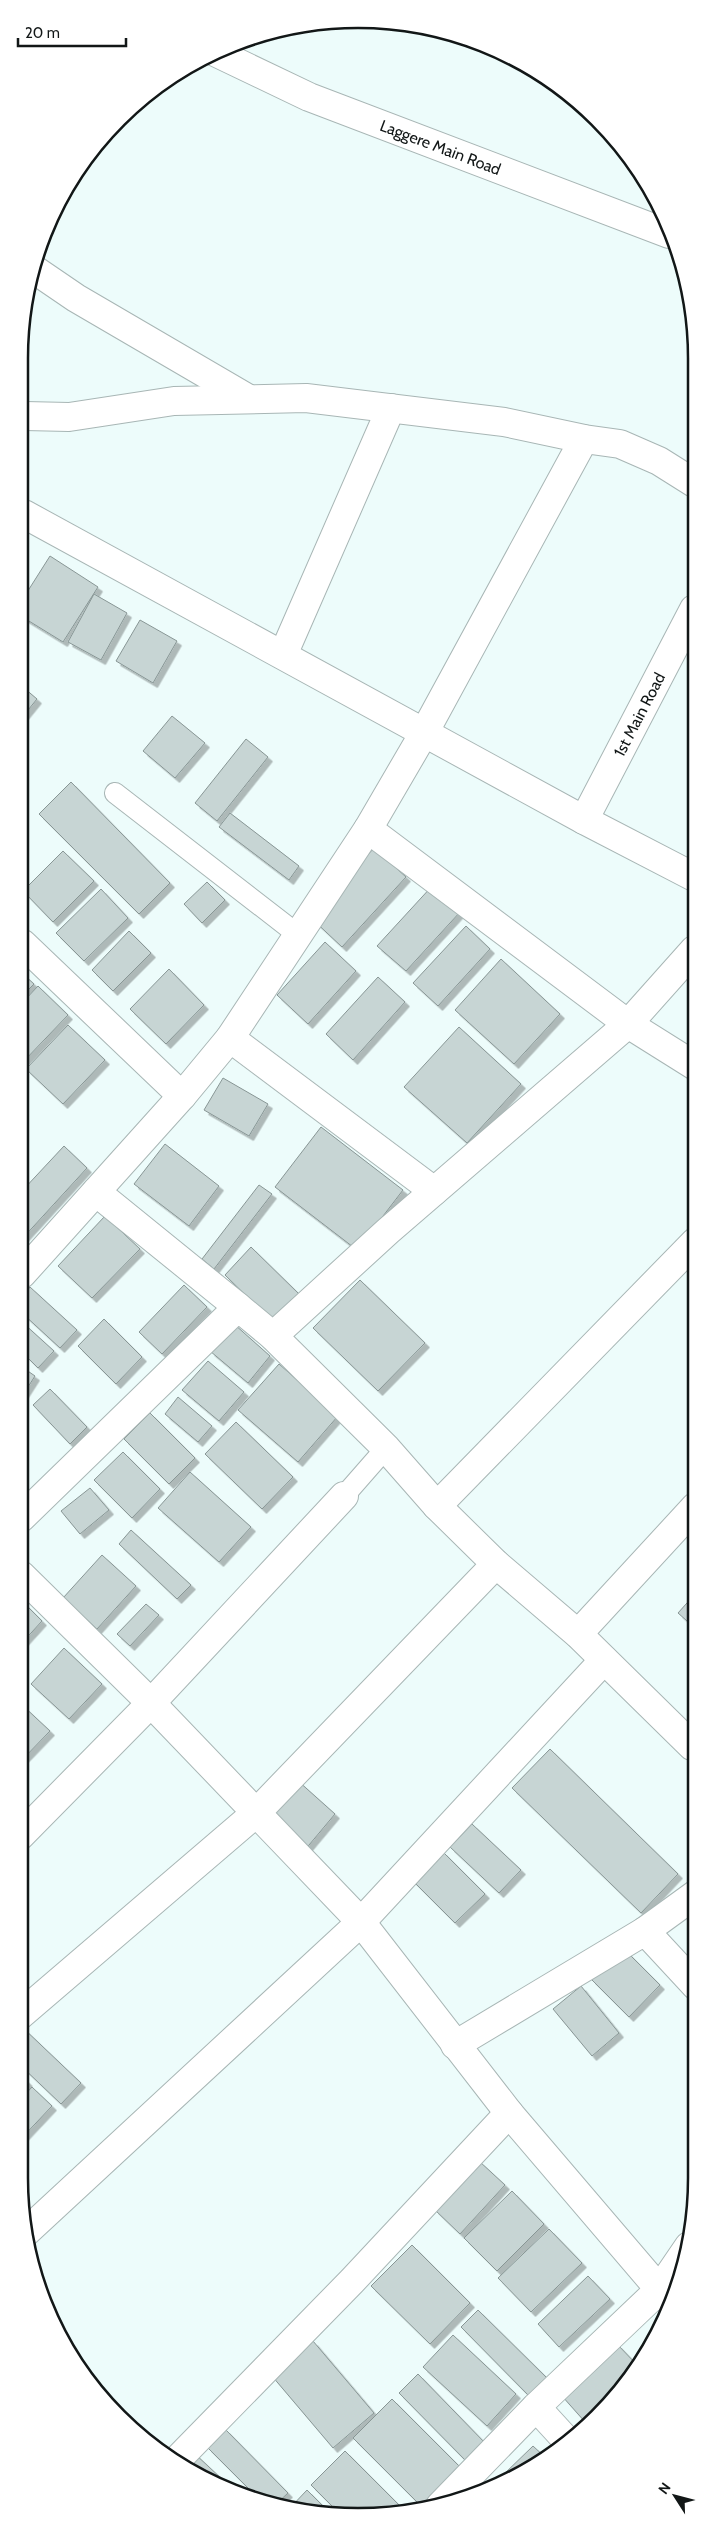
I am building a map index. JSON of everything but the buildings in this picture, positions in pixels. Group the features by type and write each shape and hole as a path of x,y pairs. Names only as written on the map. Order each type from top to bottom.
{"street":[{"name":"Laggere Main Road","path":"224,56 308,97 662,231"},
{"path":"39,273 76,298 249,399"},
{"path":"28,416 69,418 174,401 306,398 504,422 584,439 620,444 659,461 688,479"},
{"path":"283,656 391,408"},
{"path":"28,1267 182,1096 230,1038 368,829 424,733 584,439"},
{"path":"28,516 584,820 688,874"},
{"name":"1st Main Road","path":"584,820 688,621"},
{"path":"368,829 628,1024 688,1062"},
{"path":"28,949 182,1096"},
{"path":"273,1336 434,1191 628,1024 688,957"},
{"path":"230,1038 434,1191"},
{"path":"96,1192 273,1336 386,1448 437,1506 496,1564 578,1634 688,1742"},
{"path":"437,1506 688,1249"},
{"path":"28,1511 238,1307"},
{"path":"28,1828 151,1703 344,1496"},
{"path":"578,1634 688,1515"},
{"path":"28,2008 256,1813 496,1564"},
{"path":"28,1582 151,1703 361,1922 509,2113 665,2297 536,2406 451,2495"},
{"path":"31,2227 361,1922 604,1660"},
{"path":"455,2045 645,1931 688,1900"},
{"path":"645,1931 688,1977"},
{"path":"180,2457 352,2281 509,2113"},
{"path":"536,2406 563,2436"}],"lane":[{"path":"115,793 297,934"},
{"path":"344,1496 386,1448"}]}
